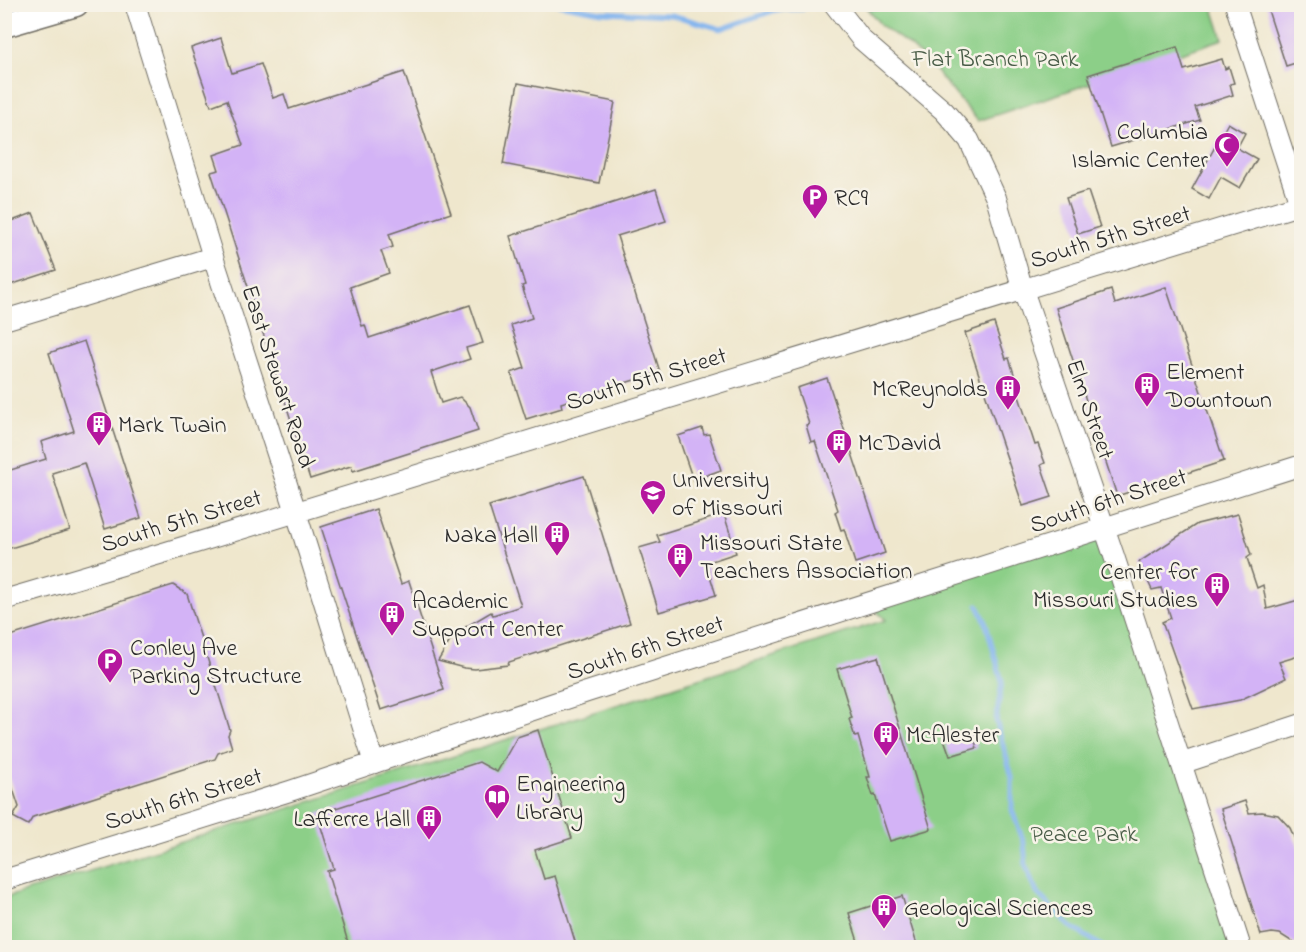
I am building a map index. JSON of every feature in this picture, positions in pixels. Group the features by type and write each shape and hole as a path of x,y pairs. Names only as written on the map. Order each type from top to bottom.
{"main road":[{"path":"4,25 76,4"}],"street":[{"name":"East Stewart Road","path":"135,4 374,763"},
{"name":"Elm Street","path":"834,4 862,40 944,111 969,140 996,198 1023,290 1182,763 1241,948"},
{"path":"1235,4 1301,206"},
{"name":"South 5th Street","path":"4,600 1301,206"},
{"path":"4,320 213,257"},
{"name":"South 6th Street","path":"4,880 290,791 587,692 1302,465"},
{"path":"1182,763 1302,724"}],"green space":[{"name":"Flat Branch Park","path":"864,5 1212,5 1223,39 978,121 933,68 913,48 881,25"},
{"name":"Peace Park","path":"1104,528 1241,947 5,948 4,898 886,620 868,603"}],"water":[{"path":"866,5 1006,5 994,10 983,9 981,13 969,10 957,14 954,11 931,17 926,13 912,13 892,7 870,9"}],"building":[{"path":"1266,4 1302,4 1302,61 1286,66"},
{"path":"221,38 232,73 261,64 273,98 284,94 289,109 404,72 451,213 389,234 393,247 381,251 389,273 350,287 362,326 365,325 369,338 470,305 483,343 466,348 470,359 431,372 441,403 460,397 470,407 478,431 353,471 351,466 310,479 211,172 219,170 214,155 243,145 227,100 211,106 191,48"},
{"path":"1177,47 1184,70 1222,59 1225,69 1229,67 1234,83 1230,84 1233,95 1195,107 1200,120 1111,147 1088,75"},
{"path":"518,83 615,102 599,183 503,164"},
{"name":"Columbia Islamic Center","path":"1228,123 1245,133 1237,148 1257,159 1240,188 1221,177 1209,199 1192,189"},
{"path":"656,189 666,221 617,236 660,372 561,403 562,408 526,419 511,373 525,368 511,325 532,318 510,236"},
{"path":"1088,191 1100,227 1078,234 1066,198"},
{"path":"33,213 56,270 4,287 4,224"},
{"name":"Element Downtown","path":"1166,287 1224,461 1117,496 1056,308 1111,290 1115,304"},
{"name":"McReynolds","path":"994,323 1006,359 1009,358 1015,377 1013,378 1035,445 1038,444 1045,463 1041,465 1052,497 1023,506 965,333"},
{"path":"84,341 141,518 105,529 84,463 52,473 70,530 4,550 4,472 46,459 41,442 74,431 49,353"},
{"name":"McDavid","path":"827,378 885,553 855,563 844,529 841,530 835,512 838,510 815,441 811,442 806,425 809,424 797,388"},
{"path":"702,428 704,435 709,434 721,470 693,480 678,436"},
{"name":"Naka Hall","path":"584,476 630,623 509,662 508,665 475,669 438,661 453,636 464,628 491,612 493,615 521,606 489,506"},
{"name":"Academic Support Center","path":"376,509 401,584 409,581 444,690 381,710 321,527"},
{"name":"Missouri State Teachers Association","path":"724,514 736,553 706,563 716,595 659,612 639,548 660,542 657,535"},
{"name":"Center for Missouri Studies","path":"1238,514 1251,555 1247,558 1257,588 1263,585 1267,609 1302,599 1302,655 1279,662 1286,678 1240,700 1193,709 1162,622 1171,618 1161,588 1152,590 1139,562 1197,524"},
{"name":"Conley Ave Parking Structure","path":"173,585 187,594 230,730 228,735 232,748 218,753 215,759 33,817 28,825 13,817 19,807 4,763 4,638"},
{"name":"McAlester","path":"878,657 931,829 890,841 867,777 870,777 858,736 855,737 849,719 852,718 837,669"},
{"name":"Lafferre Hall","path":"538,730 572,838 535,850 544,879 555,876 577,948 359,948 357,943 349,946 327,871 334,869 317,814 479,762 497,772 517,737"},
{"path":"972,731 977,748 950,756 944,739"},
{"path":"1245,801 1249,813 1262,812 1278,815 1290,828 1298,846 1302,857 1302,948 1280,934 1261,935 1221,809"},
{"name":"Geological Sciences","path":"902,896 918,948 860,948 849,913"}],"waterway":[{"path":"558,4 602,12 672,15 721,29 776,10 803,9"},
{"path":"978,606 985,620 1002,682 996,720 1012,777 1012,810 1024,843 1026,866 1037,893 1070,926 1105,948"}],"place":[{"name":"Columbia Islamic Center","path":"1227,168"},
{"name":"RC9","path":"815,220"},
{"name":"Element Downtown","path":"1147,408"},
{"name":"McReynolds","path":"1008,411"},
{"name":"Mark Twain","path":"99,447"},
{"name":"McDavid","path":"839,465"},
{"name":"University of Missouri","path":"653,516"},
{"name":"Naka Hall","path":"557,557"},
{"name":"Missouri State Teachers Association","path":"680,579"},
{"name":"Center for Missouri Studies","path":"1217,608"},
{"name":"Academic Support Center","path":"392,637"},
{"name":"Conley Ave Parking Structure","path":"110,684"},
{"name":"McAlester","path":"886,757"},
{"name":"Engineering Library","path":"497,820"},
{"name":"Lafferre Hall","path":"429,841"},
{"name":"Geological Sciences","path":"884,930"}]}
